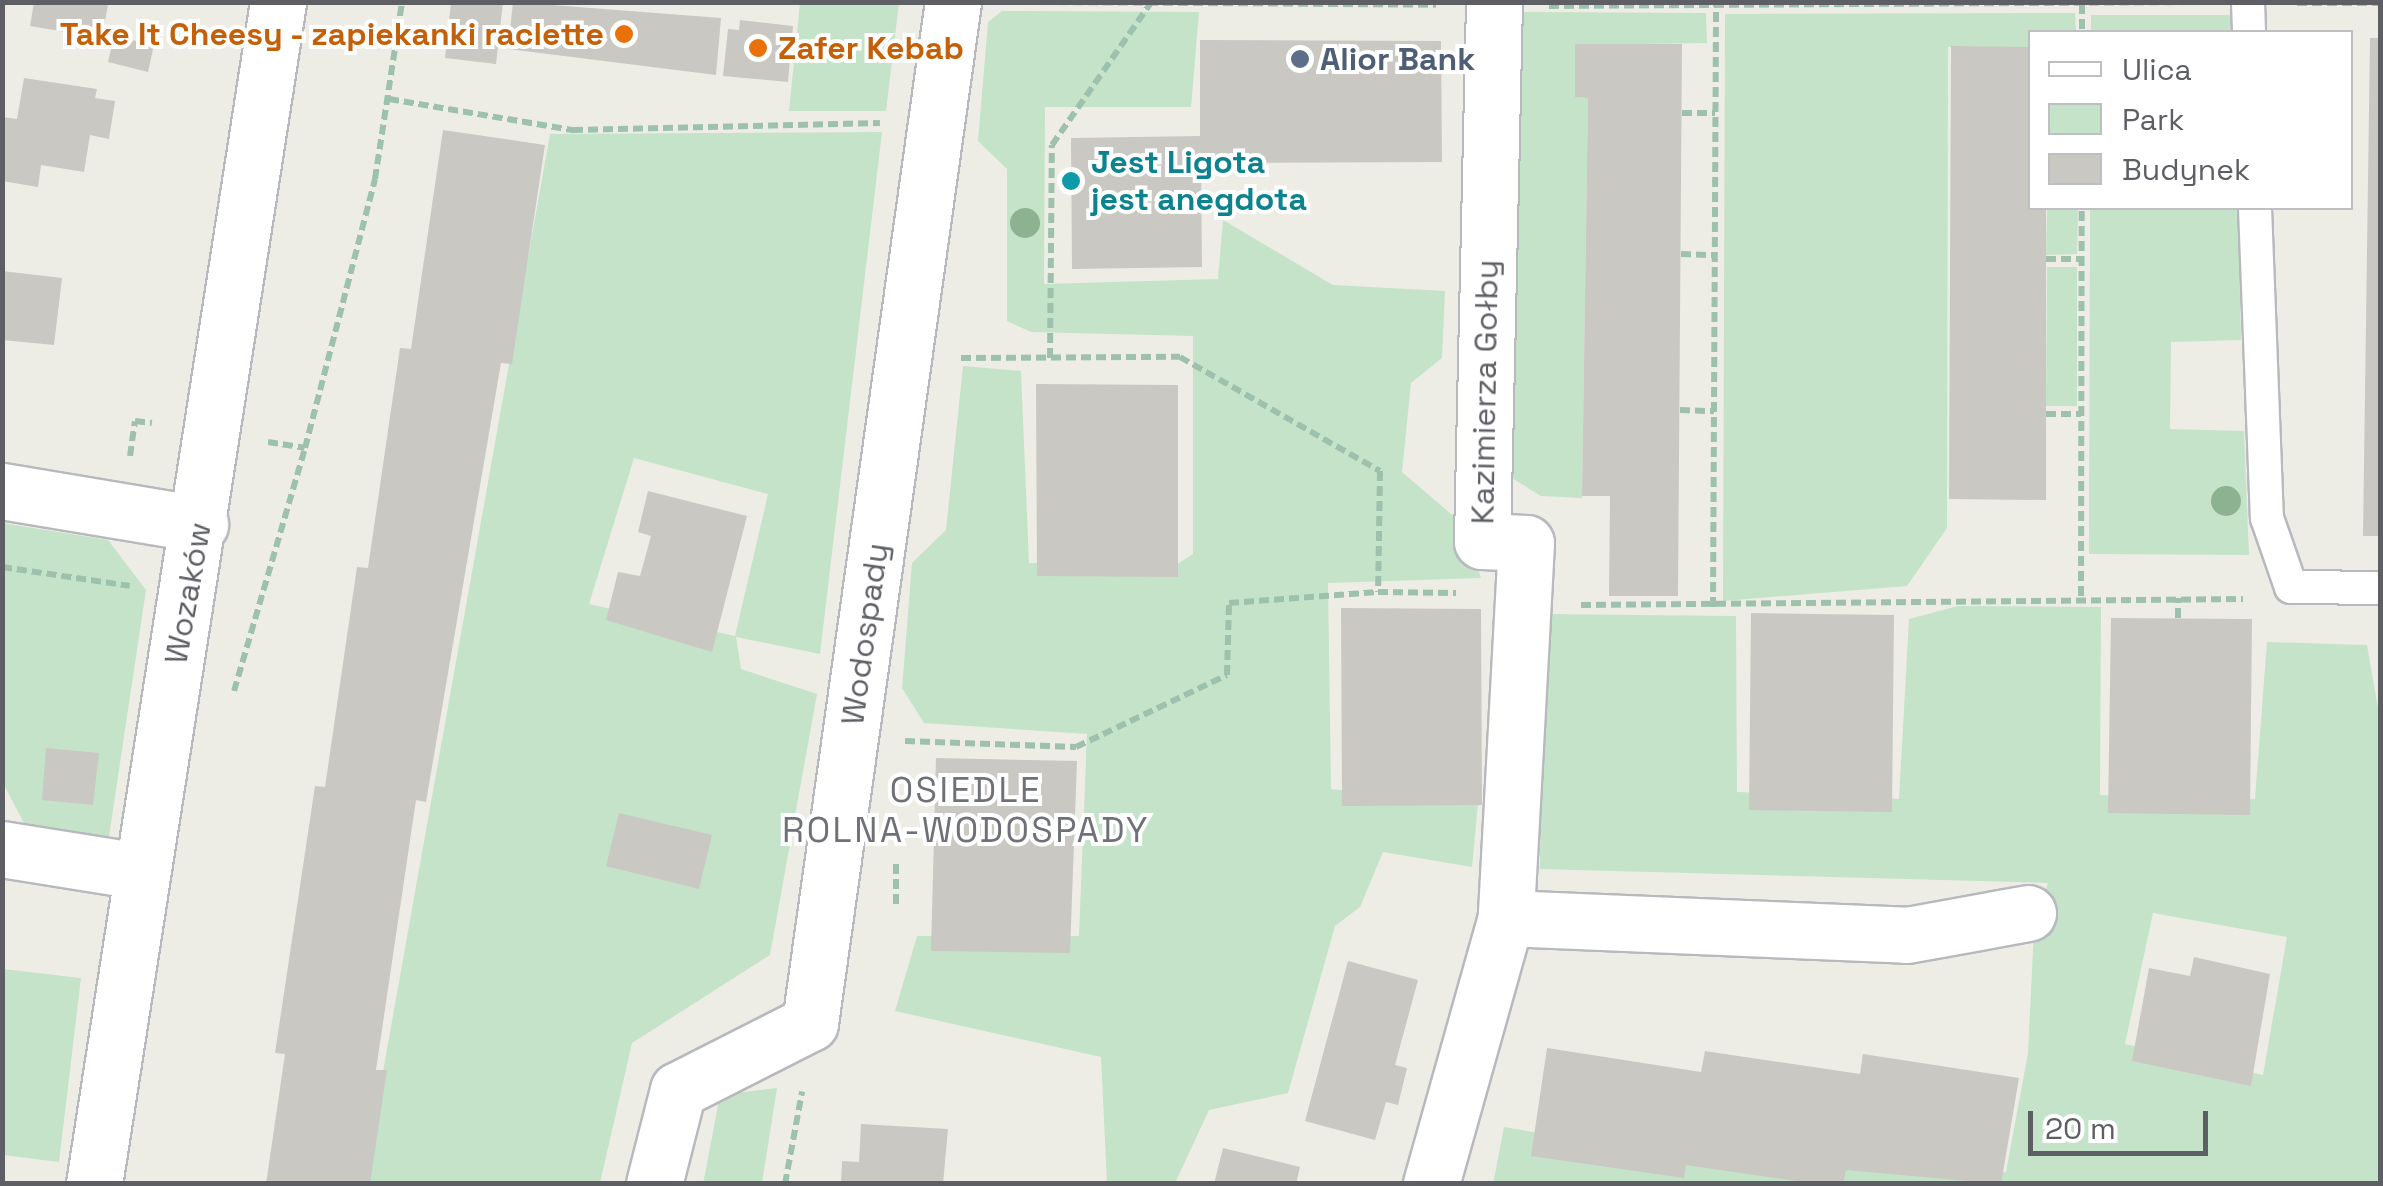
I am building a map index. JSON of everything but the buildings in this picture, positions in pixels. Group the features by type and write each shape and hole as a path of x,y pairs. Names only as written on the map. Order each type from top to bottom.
{"street":[{"name":"Wozaków","path":"94,1184 140,871 200,524 278,2"},
{"name":"Wodospady","path":"654,1184 678,1090 810,1022 953,2"},
{"name":"Kazimierza Gołby","path":"1431,1184 1506,918 1525,599 1526,543 1482,541 1494,4"},
{"path":"2,492 200,524"},
{"path":"2,848 140,871"},
{"path":"1506,918 1908,935 2028,913"}],"lane":[{"path":"2248,2 2249,30"},
{"path":"2255,210 2266,518 2291,587 2380,588"}],"path":[{"path":"228,706 258,632 305,448 389,98 402,2"},
{"path":"1043,2 2198,2"},
{"path":"1050,358 1052,145 1151,3"},
{"path":"2082,3 2082,30"},
{"path":"2284,3 2380,3"},
{"path":"1713,607 1716,4"},
{"path":"389,98 574,130 894,123"},
{"path":"1682,113 1716,113"},
{"path":"2081,596 2082,210"},
{"path":"1681,254 1715,255"},
{"path":"2046,259 2082,259"},
{"path":"949,358 1180,358 1380,471 1378,592"},
{"path":"1680,410 1714,410"},
{"path":"2046,414 2081,414"},
{"path":"128,478 135,420 305,448"},
{"path":"2,567 137,587"},
{"path":"898,741 1076,747 1226,676 1229,603 1378,592 1713,607 2081,596 2250,599"},
{"path":"2178,598 2178,618"},
{"path":"1820,603 1820,614"},
{"path":"898,759 900,722"},
{"path":"896,850 896,904"},
{"path":"785,1184 803,1086"}],"green space":[{"path":"800,3 899,3 886,111 789,111"},
{"path":"1002,11 1199,12 1191,107 1045,107 1044,284 1218,279 1223,220 1333,285 1445,291 1442,358 1411,383 1402,472 1464,525 1481,578 1328,583 1331,789 1478,804 1472,867 1383,852 1360,907 1335,926 1288,1093 1209,1110 1175,1183 1107,1183 1101,1057 895,1011 917,936 1079,936 1087,734 924,723 902,688 912,563 946,530 963,366 1021,371 1029,563 1179,563 1193,554 1193,336 1031,332 1007,321 1007,169 978,141 988,22"},
{"path":"1515,12 1706,13 1707,43 1575,45 1575,97 1588,98 1582,498 1541,496 1507,475"},
{"path":"2075,13 2076,30 2028,30 2028,47 1948,47 1947,528 1907,586 1723,601 1725,14"},
{"path":"2091,15 2234,15 2235,30 2091,30"},
{"path":"882,132 820,654 736,637 741,669 817,694 770,955 632,1043 600,1183 363,1184 550,134","holes":["634,458 768,494 735,636 589,604"]},
{"path":"2047,210 2078,210 2077,254 2046,255"},
{"path":"2090,210 2238,210 2241,340 2171,342 2170,429 2244,431 2249,555 2089,554"},
{"path":"2047,267 2077,267 2077,406 2046,406"},
{"path":"2,523 108,540 146,590 108,843 26,827 3,783"},
{"path":"1958,606 2101,607 2100,795 2255,799 2267,642 2367,645 2380,719 2380,1183 1493,1184 1504,1127 1687,1158 1861,1153 2006,1172 2028,1053 2034,929 2048,883 1540,869 1543,614 1736,616 1737,792 1899,799 1909,619","holes":["2153,913 2287,937 2263,1075 2125,1044"]},
{"path":"3,969 81,978 59,1162 3,1155"},
{"path":"777,1088 762,1183 703,1184 720,1095"}],"place":[{"name":"Take It Cheesy - zapiekanki raclette","path":"624,34"},
{"name":"Zafer Kebab","path":"758,48"},
{"name":"Alior Bank","path":"1300,59"},
{"name":"Jest Ligota jest anegdota","path":"1071,181"}],"district":[{"name":"OSIEDLE ROLNA-WODOSPADY","path":"966,810"}]}
